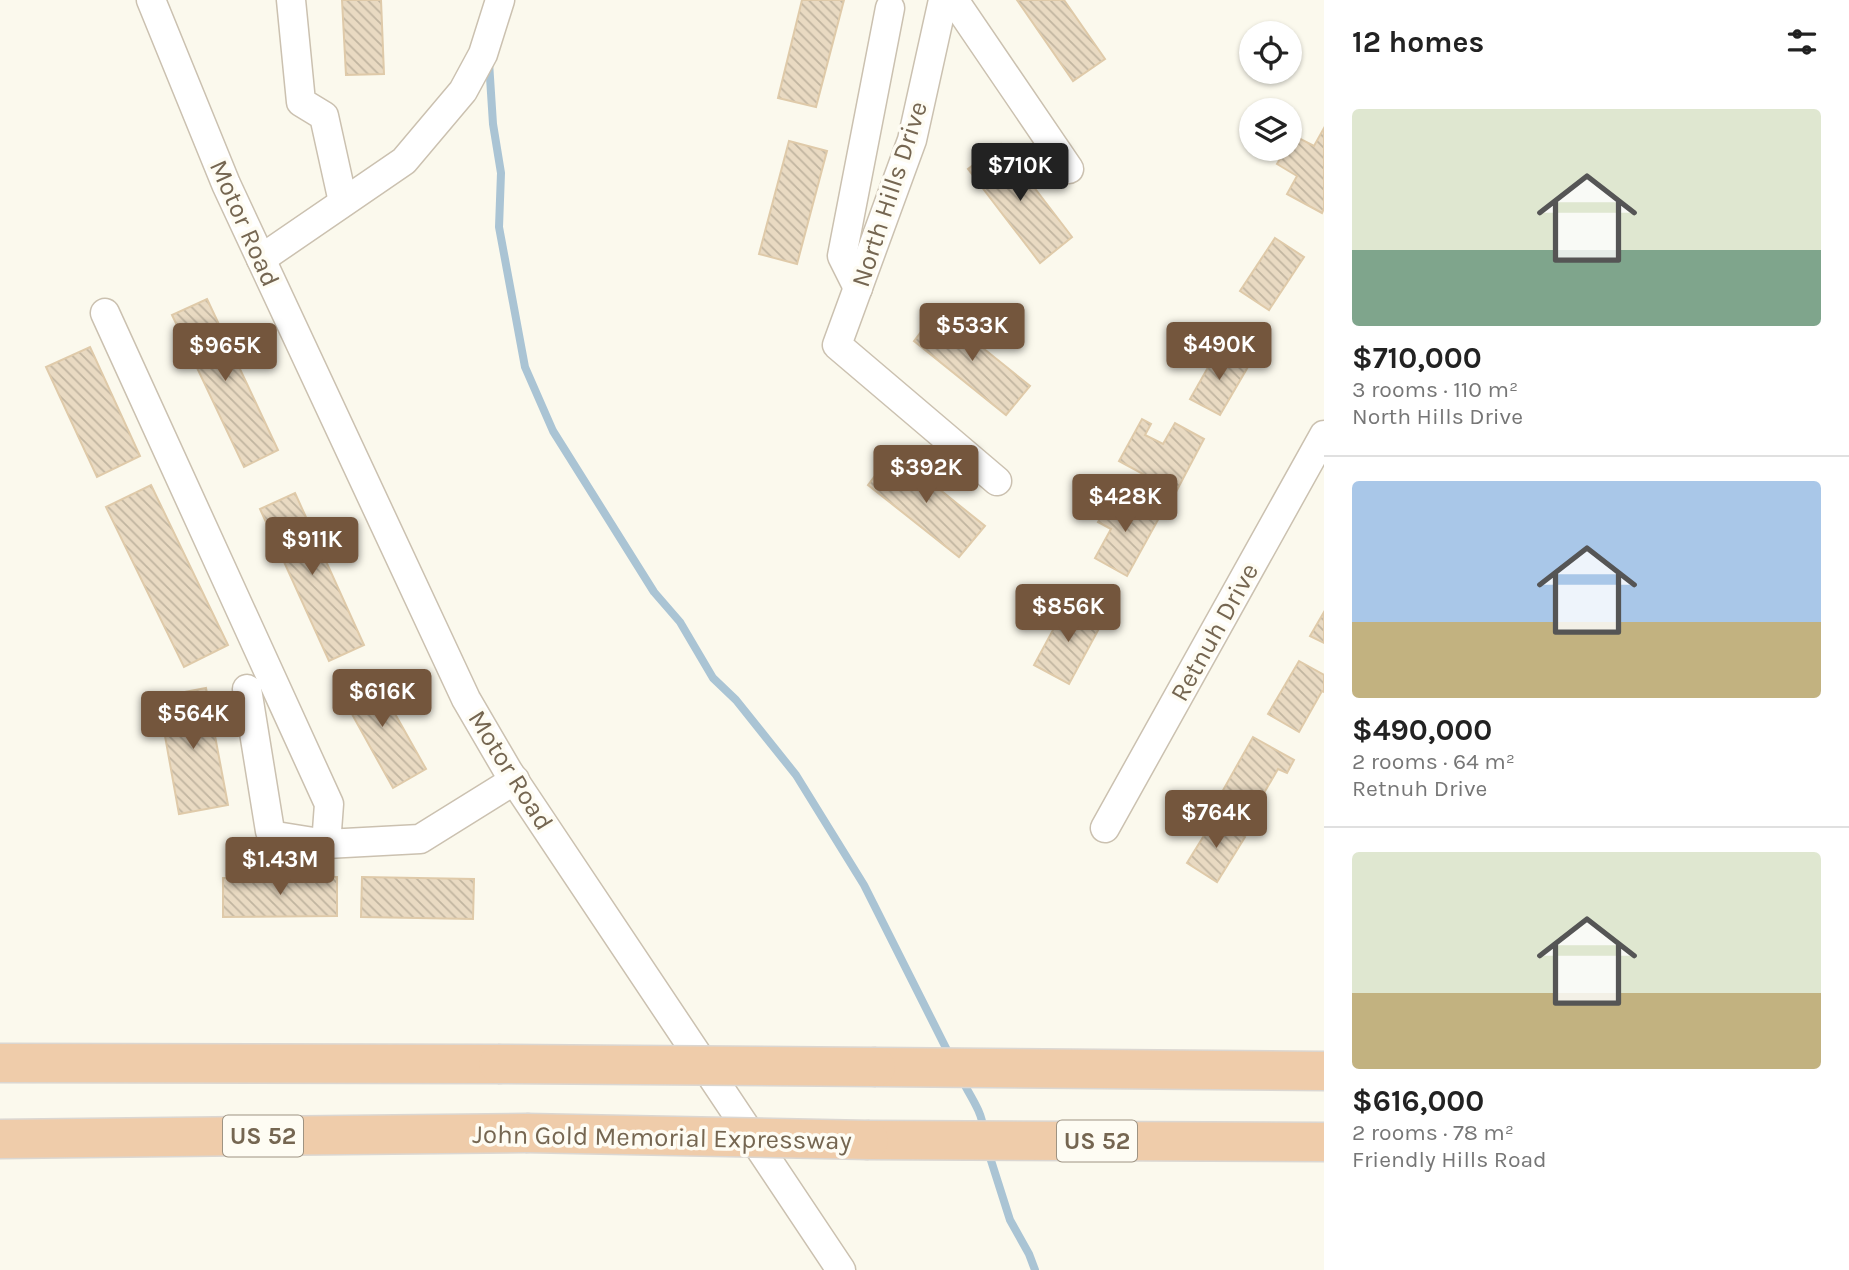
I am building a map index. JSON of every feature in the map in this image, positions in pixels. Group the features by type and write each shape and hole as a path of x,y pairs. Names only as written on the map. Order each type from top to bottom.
{"highway":[{"path":"0,1063 1324,1071"},
{"name":"John Gold Memorial Expressway","path":"0,1139 526,1133 869,1140 1324,1142"}],"street":[{"name":"Motor Road","path":"151,0 226,184 466,699 515,780 841,1270"},
{"path":"290,0 301,102 324,116 343,202"},
{"path":"261,259 404,160 463,91 482,54 500,0"},
{"name":"North Hills Drive","path":"943,0 912,139 837,345 997,481"},
{"path":"954,0 1069,169"},
{"path":"858,288 842,256 890,8"},
{"path":"105,313 329,804 326,844"},
{"name":"Retnuh Drive","path":"1105,828 1324,435"},
{"path":"247,689 270,831 276,836 326,844 420,838 515,780"}],"building":[{"path":"342,0 381,0 384,74 346,75"},
{"path":"802,0 844,0 816,107 778,98"},
{"path":"1017,0 1064,0 1105,59 1073,81"},
{"path":"1324,128 1322,213 1287,194 1297,176 1277,164 1279,161 1302,161 1302,140 1314,146"},
{"path":"789,141 827,151 797,264 759,254"},
{"path":"1001,144 1072,237 1040,263 968,169"},
{"path":"1275,238 1304,257 1269,310 1240,291"},
{"path":"207,299 278,450 244,467 172,315"},
{"path":"937,311 1030,386 1006,415 914,341"},
{"path":"90,347 140,456 97,477 46,367"},
{"path":"1219,348 1249,365 1220,415 1190,399"},
{"path":"1142,419 1151,424 1145,435 1163,444 1175,423 1204,439 1176,492 1119,461"},
{"path":"893,452 985,526 959,557 868,485"},
{"path":"151,485 228,645 184,667 106,507"},
{"path":"295,493 364,645 329,661 260,509"},
{"path":"1114,494 1159,518 1127,576 1095,558 1111,529 1098,522"},
{"path":"1067,604 1102,623 1069,684 1034,665"},
{"path":"1324,612 1324,643 1310,636"},
{"path":"1299,661 1324,675 1324,692 1322,691 1299,732 1268,714"},
{"path":"371,671 426,769 393,788 338,689"},
{"path":"206,688 228,805 179,814 158,697"},
{"path":"1253,737 1294,760 1287,773 1278,769 1254,810 1222,792"},
{"path":"1215,818 1245,837 1217,882 1187,863"},
{"path":"337,877 337,916 223,917 223,878"},
{"path":"362,877 474,879 473,919 361,917"}],"waterway":[{"path":"489,62 493,124 501,173 499,227 525,367 553,431 654,592 680,622 713,678 736,700 796,775 864,885 950,1056"},
{"path":"962,1080 978,1110 983,1129"},
{"path":"988,1151 1010,1220 1035,1270"}]}
